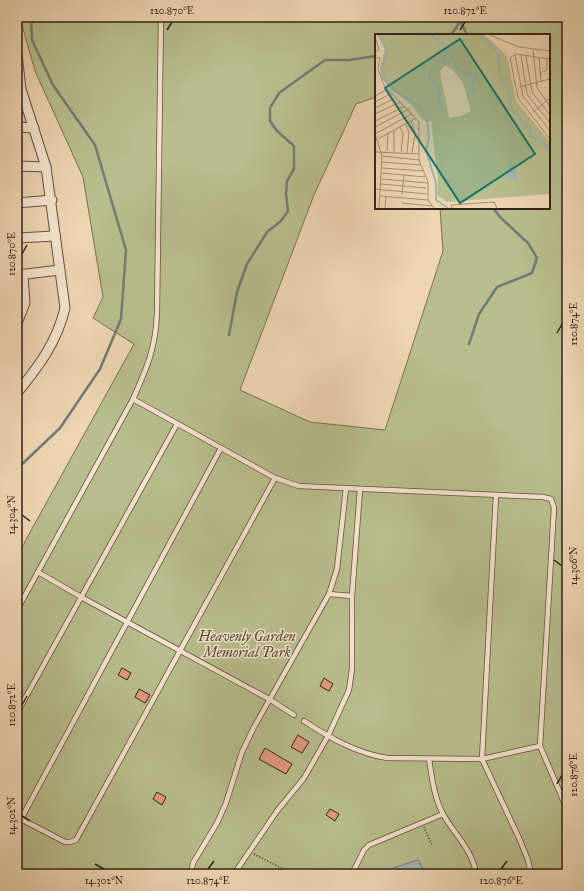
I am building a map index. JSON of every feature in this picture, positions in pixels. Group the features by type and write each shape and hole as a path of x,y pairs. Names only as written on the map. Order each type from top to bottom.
{"street":[{"path":"17,54 19,88 34,128 46,167 52,200 55,236 65,308 62,323 52,345 39,366 17,393"},
{"path":"17,127 34,128"},
{"path":"17,166 46,167"},
{"path":"17,203 52,200"},
{"path":"17,238 55,236"},
{"path":"17,323 24,302 20,275 60,270"}],"lane":[{"path":"17,610 133,399 148,365 154,346 156,330 161,17"},
{"path":"133,399 275,478 299,486 496,496 543,496 551,499 554,508 540,746 567,809"},
{"path":"17,713 178,424"},
{"path":"221,448 19,818 65,842 76,840 275,478"},
{"path":"191,874 193,863 217,823 226,802 242,752 269,699 330,594 337,569 346,488"},
{"path":"234,874 277,811 304,778 328,736 349,690 352,669 352,596 360,489"},
{"path":"496,496 482,760 519,838 528,860 531,874"},
{"path":"38,572 269,699 294,715"},
{"path":"330,594 352,596"},
{"path":"304,721 328,736 357,750 387,758 415,757 429,759 482,760 540,746"},
{"path":"429,759 434,790 444,814 471,857 476,874"},
{"path":"352,874 364,850 369,845 444,814"}],"path":[{"path":"422,823 432,846"},
{"path":"249,852 293,874"}],"green space":[{"name":"Heavenly Garden Memorial Park","path":"20,17 567,17 567,874 17,874 17,556 134,344 93,318 103,297 83,177 35,71","holes":["375,34 550,34 550,209 440,209 443,251 385,430 310,422 240,390 314,195 356,104 375,97"]}],"water":[{"path":"418,860 426,874 386,874 393,868"}],"building":[{"path":"122,668 131,673 127,680 118,675"},
{"path":"324,678 333,684 329,691 320,686"},
{"path":"139,689 150,695 145,703 135,697"},
{"path":"298,735 309,742 302,753 291,747"},
{"path":"265,748 292,764 286,774 259,759"},
{"path":"157,792 166,797 162,805 153,799"},
{"path":"330,809 339,814 335,821 326,815"}],"waterway":[{"path":"17,469 60,428 100,369 121,319 126,250 95,145 53,85 32,40 31,17"},
{"path":"452,34 462,17"},
{"path":"460,20 467,34"},
{"path":"229,335 237,292 247,264 267,232 281,221 288,211 286,194 287,181 294,169 294,146 277,131 270,121 270,108 279,93 325,60 349,60 375,56"},
{"path":"469,344 479,314 497,287 532,273 537,258 528,243 500,217 494,209"}]}
